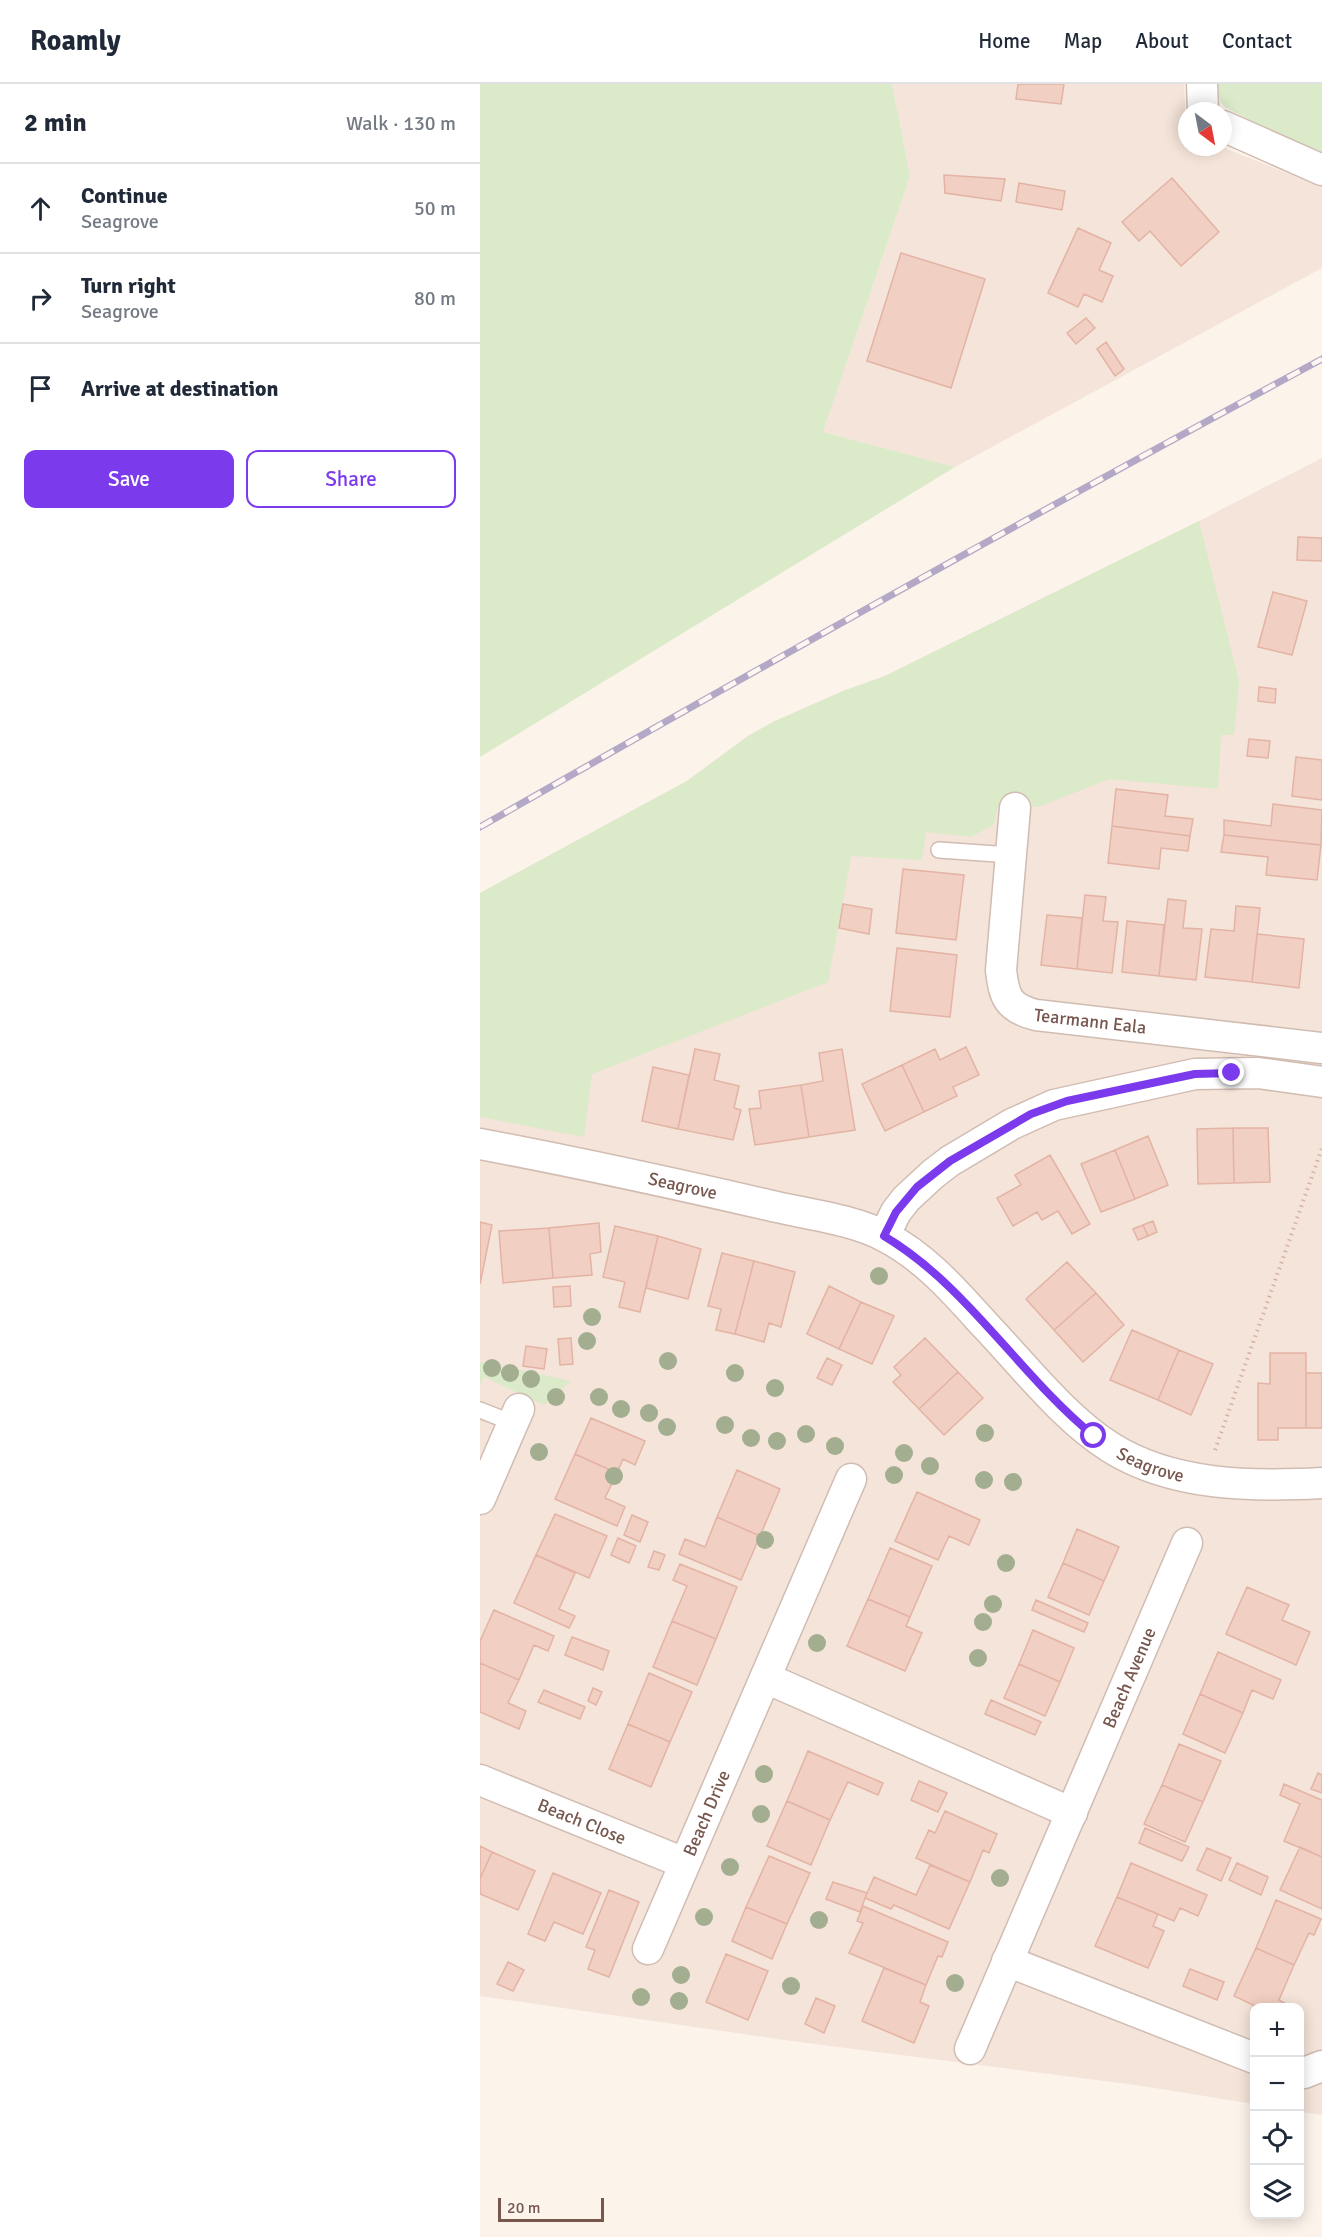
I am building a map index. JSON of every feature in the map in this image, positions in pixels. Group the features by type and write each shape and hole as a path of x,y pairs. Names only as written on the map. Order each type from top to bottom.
{"street":[{"path":"1202,84 1203,102"},
{"path":"1232,130 1322,170"},
{"name":"Tearmann Eala","path":"1015,808 1001,970 1007,999 1019,1009 1036,1015 1322,1048"},
{"path":"884,1236 896,1212 906,1199 933,1174 950,1161 1012,1124 1054,1105 1195,1074 1258,1073 1322,1082"},
{"name":"Seagrove","path":"480,1144 706,1191 849,1224 884,1236 939,1275 1063,1408 1110,1447 1143,1464 1204,1480 1268,1484 1322,1483"},
{"path":"480,1499 516,1416"},
{"name":"Beach Drive","path":"648,1949 851,1479"},
{"name":"Beach Avenue","path":"970,2049 1187,1544"},
{"path":"766,1678 1072,1813"},
{"name":"Beach Close","path":"480,1780 684,1863"},
{"path":"1007,1961 1251,2057"},
{"path":"1304,2073 1322,2066"}],"lane":[{"path":"939,850 1011,855"},
{"path":"480,1410 516,1416"}],"path":[{"path":"1204,1480 1322,1148"}],"shaded area":[{"path":"892,84 1184,84 1185,102 1178,102 1178,156 1232,156 1232,151 1322,187 1322,268 955,467 823,432 910,176"},
{"path":"1322,458 1322,2115 1304,2113 1304,2003 1250,2003 1250,2103 1136,2085 792,2041 480,1996 480,893 687,781 748,736 773,722 843,691 885,676"}],"green space":[{"path":"480,84 892,84 910,176 823,432 955,467 480,757"},
{"path":"1216,84 1322,84 1322,156 1294,144 1232,111 1232,102 1220,101"},
{"path":"1199,521 1239,681 1234,735 1221,735 1218,789 1109,779 1038,807 998,806 994,824 971,837 926,832 922,860 852,856 852,852 828,982 592,1074 584,1137 480,1117 480,893 687,781 748,736 773,722 843,691 885,676"},
{"path":"480,1362 571,1381 544,1405 484,1377 480,1385"}],"building":[{"path":"1018,84 1064,84 1061,104 1016,99"},
{"path":"944,175 1005,179 1001,201 945,193"},
{"path":"1172,178 1219,232 1181,266 1150,231 1139,241 1122,222"},
{"path":"1019,183 1065,191 1062,210 1016,202"},
{"path":"1078,228 1111,243 1099,270 1113,276 1102,302 1084,294 1078,307 1048,293"},
{"path":"901,253 985,279 951,388 867,361"},
{"path":"1086,318 1095,328 1076,344 1067,333"},
{"path":"1106,342 1124,369 1115,376 1097,349"},
{"path":"1298,537 1322,538 1322,561 1297,560"},
{"path":"1273,592 1307,601 1292,655 1258,647"},
{"path":"1259,687 1276,689 1275,703 1258,701"},
{"path":"1249,739 1270,741 1268,758 1247,756"},
{"path":"1296,757 1322,760 1322,800 1292,796"},
{"path":"1116,789 1168,795 1165,816 1193,819 1190,836 1112,826"},
{"path":"1273,804 1322,810 1321,845 1224,835 1224,820 1271,826"},
{"path":"1112,826 1190,836 1188,851 1161,848 1159,869 1108,863"},
{"path":"1224,835 1321,845 1317,880 1266,875 1268,857 1221,852"},
{"path":"903,869 964,875 956,940 896,933"},
{"path":"1085,895 1106,897 1103,921 1118,922 1112,973 1077,969"},
{"path":"1168,899 1186,901 1183,928 1202,929 1196,980 1159,976"},
{"path":"843,904 872,909 869,934 839,928"},
{"path":"1236,906 1260,908 1252,982 1205,977 1211,929 1234,931"},
{"path":"1047,915 1082,918 1077,969 1041,965"},
{"path":"1127,921 1164,925 1159,976 1122,972"},
{"path":"1257,934 1304,939 1299,988 1252,982"},
{"path":"897,948 957,955 950,1017 890,1011"},
{"path":"966,1047 979,1075 953,1087 957,1096 924,1112 902,1065 935,1049 940,1060"},
{"path":"695,1049 720,1054 714,1080 739,1086 734,1108 741,1110 733,1140 678,1129"},
{"path":"842,1049 855,1130 809,1137 801,1085 823,1081 819,1053"},
{"path":"902,1065 924,1112 885,1131 862,1084"},
{"path":"653,1067 689,1075 678,1129 642,1121"},
{"path":"801,1085 809,1137 755,1145 749,1109 761,1108 759,1091"},
{"path":"1233,1128 1234,1183 1198,1184 1197,1129"},
{"path":"1233,1128 1268,1128 1270,1182 1234,1183"},
{"path":"1148,1136 1168,1185 1135,1199 1115,1150"},
{"path":"1115,1150 1135,1199 1101,1212 1081,1164"},
{"path":"1050,1155 1090,1224 1072,1234 1058,1211 1042,1220 1037,1212 1013,1226 997,1198 1021,1185 1015,1175"},
{"path":"1153,1221 1157,1232 1148,1236 1143,1225"},
{"path":"480,1222 492,1225 480,1284"},
{"path":"599,1223 601,1252 590,1254 592,1275 553,1278 549,1228"},
{"path":"1143,1225 1148,1236 1138,1240 1133,1229"},
{"path":"615,1226 658,1236 640,1312 619,1307 625,1282 603,1277"},
{"path":"549,1228 553,1278 503,1283 499,1231"},
{"path":"658,1236 701,1249 688,1299 646,1288"},
{"path":"722,1253 754,1261 735,1334 716,1330 721,1309 708,1306"},
{"path":"754,1261 795,1272 781,1327 769,1323 764,1342 735,1334"},
{"path":"1067,1262 1096,1293 1054,1330 1026,1299"},
{"path":"570,1286 571,1306 554,1307 553,1287"},
{"path":"829,1286 861,1302 839,1349 807,1334"},
{"path":"1096,1293 1124,1325 1083,1362 1054,1330"},
{"path":"861,1302 894,1316 872,1364 839,1349"},
{"path":"1132,1330 1179,1350 1158,1400 1110,1380"},
{"path":"571,1338 573,1364 560,1365 558,1339"},
{"path":"925,1338 958,1372 919,1409 893,1382 901,1375 894,1367"},
{"path":"526,1346 547,1349 544,1369 523,1366"},
{"path":"1179,1350 1213,1364 1191,1415 1158,1400"},
{"path":"1270,1353 1306,1353 1306,1428 1278,1428 1278,1440 1258,1440 1258,1383 1270,1384"},
{"path":"827,1358 842,1365 832,1385 817,1378"},
{"path":"958,1372 983,1398 944,1435 919,1409"},
{"path":"1306,1373 1322,1373 1322,1428 1306,1428"},
{"path":"591,1418 645,1441 635,1465 623,1459 617,1473 575,1454"},
{"path":"575,1454 617,1473 605,1498 625,1507 617,1526 555,1499"},
{"path":"737,1470 780,1489 760,1536 717,1517"},
{"path":"917,1492 980,1520 969,1545 949,1536 938,1560 895,1541"},
{"path":"555,1514 607,1536 589,1578 536,1555"},
{"path":"632,1515 648,1522 640,1542 624,1535"},
{"path":"717,1517 760,1536 741,1580 679,1554 685,1539 705,1547"},
{"path":"1077,1529 1119,1547 1104,1581 1063,1563"},
{"path":"618,1538 636,1546 629,1563 611,1555"},
{"path":"890,1548 932,1566 910,1617 868,1599"},
{"path":"654,1551 665,1555 659,1570 648,1567"},
{"path":"536,1555 575,1573 559,1609 575,1616 569,1628 514,1603"},
{"path":"1063,1563 1104,1581 1089,1615 1048,1597"},
{"path":"680,1564 737,1587 716,1639 672,1621 687,1586 673,1580"},
{"path":"1247,1587 1289,1605 1282,1620 1310,1632 1296,1665 1226,1634"},
{"path":"868,1599 910,1617 906,1626 922,1633 905,1671 847,1646"},
{"path":"1036,1600 1088,1623 1084,1632 1032,1610"},
{"path":"494,1610 554,1636 548,1651 534,1645 519,1680 480,1663 480,1641"},
{"path":"672,1621 716,1639 697,1685 653,1667"},
{"path":"1033,1630 1074,1648 1060,1682 1019,1664"},
{"path":"572,1637 609,1651 603,1670 565,1655"},
{"path":"1218,1652 1281,1680 1273,1699 1252,1690 1243,1713 1200,1694"},
{"path":"480,1663 519,1680 508,1703 526,1711 519,1729 480,1712"},
{"path":"1019,1664 1060,1682 1045,1716 1004,1698"},
{"path":"649,1673 692,1692 670,1742 628,1724"},
{"path":"593,1688 602,1692 596,1705 588,1701"},
{"path":"544,1690 585,1707 580,1719 538,1702"},
{"path":"1200,1694 1243,1713 1225,1753 1183,1734"},
{"path":"991,1700 1041,1722 1035,1735 985,1714"},
{"path":"628,1724 670,1742 651,1787 609,1769"},
{"path":"1179,1744 1221,1761 1203,1802 1162,1785"},
{"path":"808,1751 883,1783 878,1795 848,1782 830,1820 787,1801"},
{"path":"1318,1773 1322,1775 1322,1793 1311,1789"},
{"path":"919,1781 947,1793 938,1812 911,1800"},
{"path":"1284,1784 1322,1800 1322,1857 1284,1841 1300,1804 1280,1795"},
{"path":"1162,1785 1203,1802 1185,1842 1144,1824"},
{"path":"787,1801 830,1820 811,1865 767,1846"},
{"path":"945,1811 997,1834 989,1853 983,1850 970,1882 916,1858 929,1830 935,1833"},
{"path":"1145,1828 1189,1847 1182,1861 1139,1843"},
{"path":"480,1846 492,1852 480,1879"},
{"path":"1300,1847 1322,1857 1322,1909 1280,1890"},
{"path":"1207,1848 1231,1858 1221,1881 1197,1870"},
{"path":"492,1852 535,1871 518,1910 480,1894 480,1879"},
{"path":"769,1856 810,1873 787,1924 746,1907"},
{"path":"1131,1863 1207,1895 1198,1916 1180,1908 1174,1921 1117,1897"},
{"path":"1237,1863 1268,1877 1261,1895 1229,1880"},
{"path":"930,1865 970,1882 949,1929 894,1905 891,1909 865,1898 874,1877 916,1895"},
{"path":"553,1873 601,1893 583,1934 554,1922 545,1941 528,1934"},
{"path":"833,1882 867,1893 860,1912 826,1899"},
{"path":"609,1890 639,1902 609,1977 588,1969 595,1950 586,1947"},
{"path":"1117,1897 1158,1914 1153,1926 1164,1931 1148,1968 1095,1946"},
{"path":"1276,1900 1321,1919 1314,1935 1309,1933 1294,1965 1256,1948"},
{"path":"863,1906 948,1942 942,1957 938,1956 926,1985 849,1953 863,1923 857,1921"},
{"path":"746,1907 787,1924 772,1959 732,1941"},
{"path":"1256,1948 1294,1965 1279,2000 1284,2003 1250,2004 1234,1996"},
{"path":"726,1954 768,1971 748,2020 706,2002"},
{"path":"508,1962 524,1970 513,1991 497,1984"},
{"path":"884,1968 926,1985 920,2002 929,2006 914,2043 862,2021"},
{"path":"1190,1969 1224,1982 1217,2000 1183,1986"},
{"path":"816,1998 835,2006 824,2033 805,2024"}],"railway":[{"path":"480,827 900,590 1322,359"}],"route":[{"path":"1094,1436 1063,1408 939,1275 884,1236 896,1212 917,1187 950,1161 1031,1114 1067,1101 1195,1074 1232,1073"}]}
